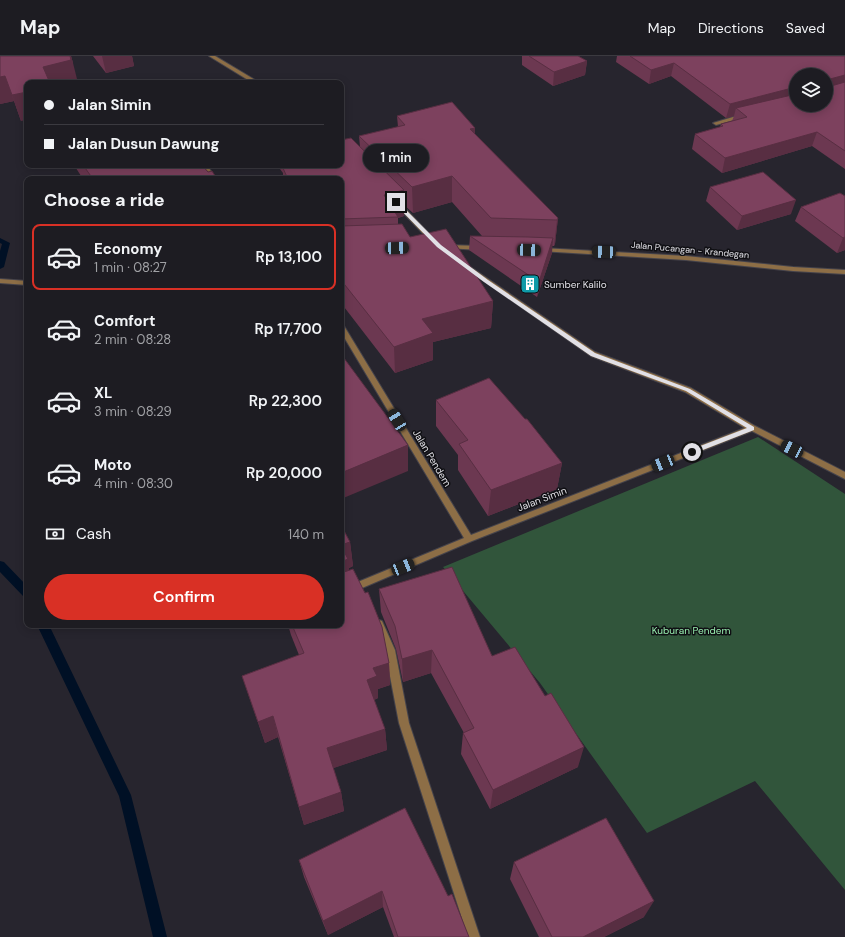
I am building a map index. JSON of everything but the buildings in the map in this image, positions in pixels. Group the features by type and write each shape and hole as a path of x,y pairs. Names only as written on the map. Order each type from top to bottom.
{"street":[{"path":"211,56 252,80"},
{"path":"716,123 752,114"},
{"path":"390,197 435,246 451,255"},
{"path":"435,246 486,248"},
{"name":"Jalan Pucangan - Krandegan","path":"534,250 604,252 686,258 793,269 845,272"},
{"path":"462,264 593,354 688,390 752,428 845,476"},
{"path":"0,281 24,283"},
{"name":"Jalan Pendem","path":"344,331 469,539"},
{"name":"Jalan Simin","path":"344,592 364,588 469,539 752,428"},
{"path":"375,613 390,650 404,724 474,937"}],"green space":[{"name":"Kuburan Pendem","path":"758,437 845,494 845,890 755,781 647,833 540,683 443,567"}],"waterway":[{"path":"0,240 6,243 0,267"},
{"path":"0,565 24,590"},
{"path":"44,628 125,795 160,937"}],"place":[{"name":"Sumber Kalilo","path":"530,284"}],"route":[{"path":"396,202 439,246 486,281 593,354 688,390 752,428 692,452"}]}
